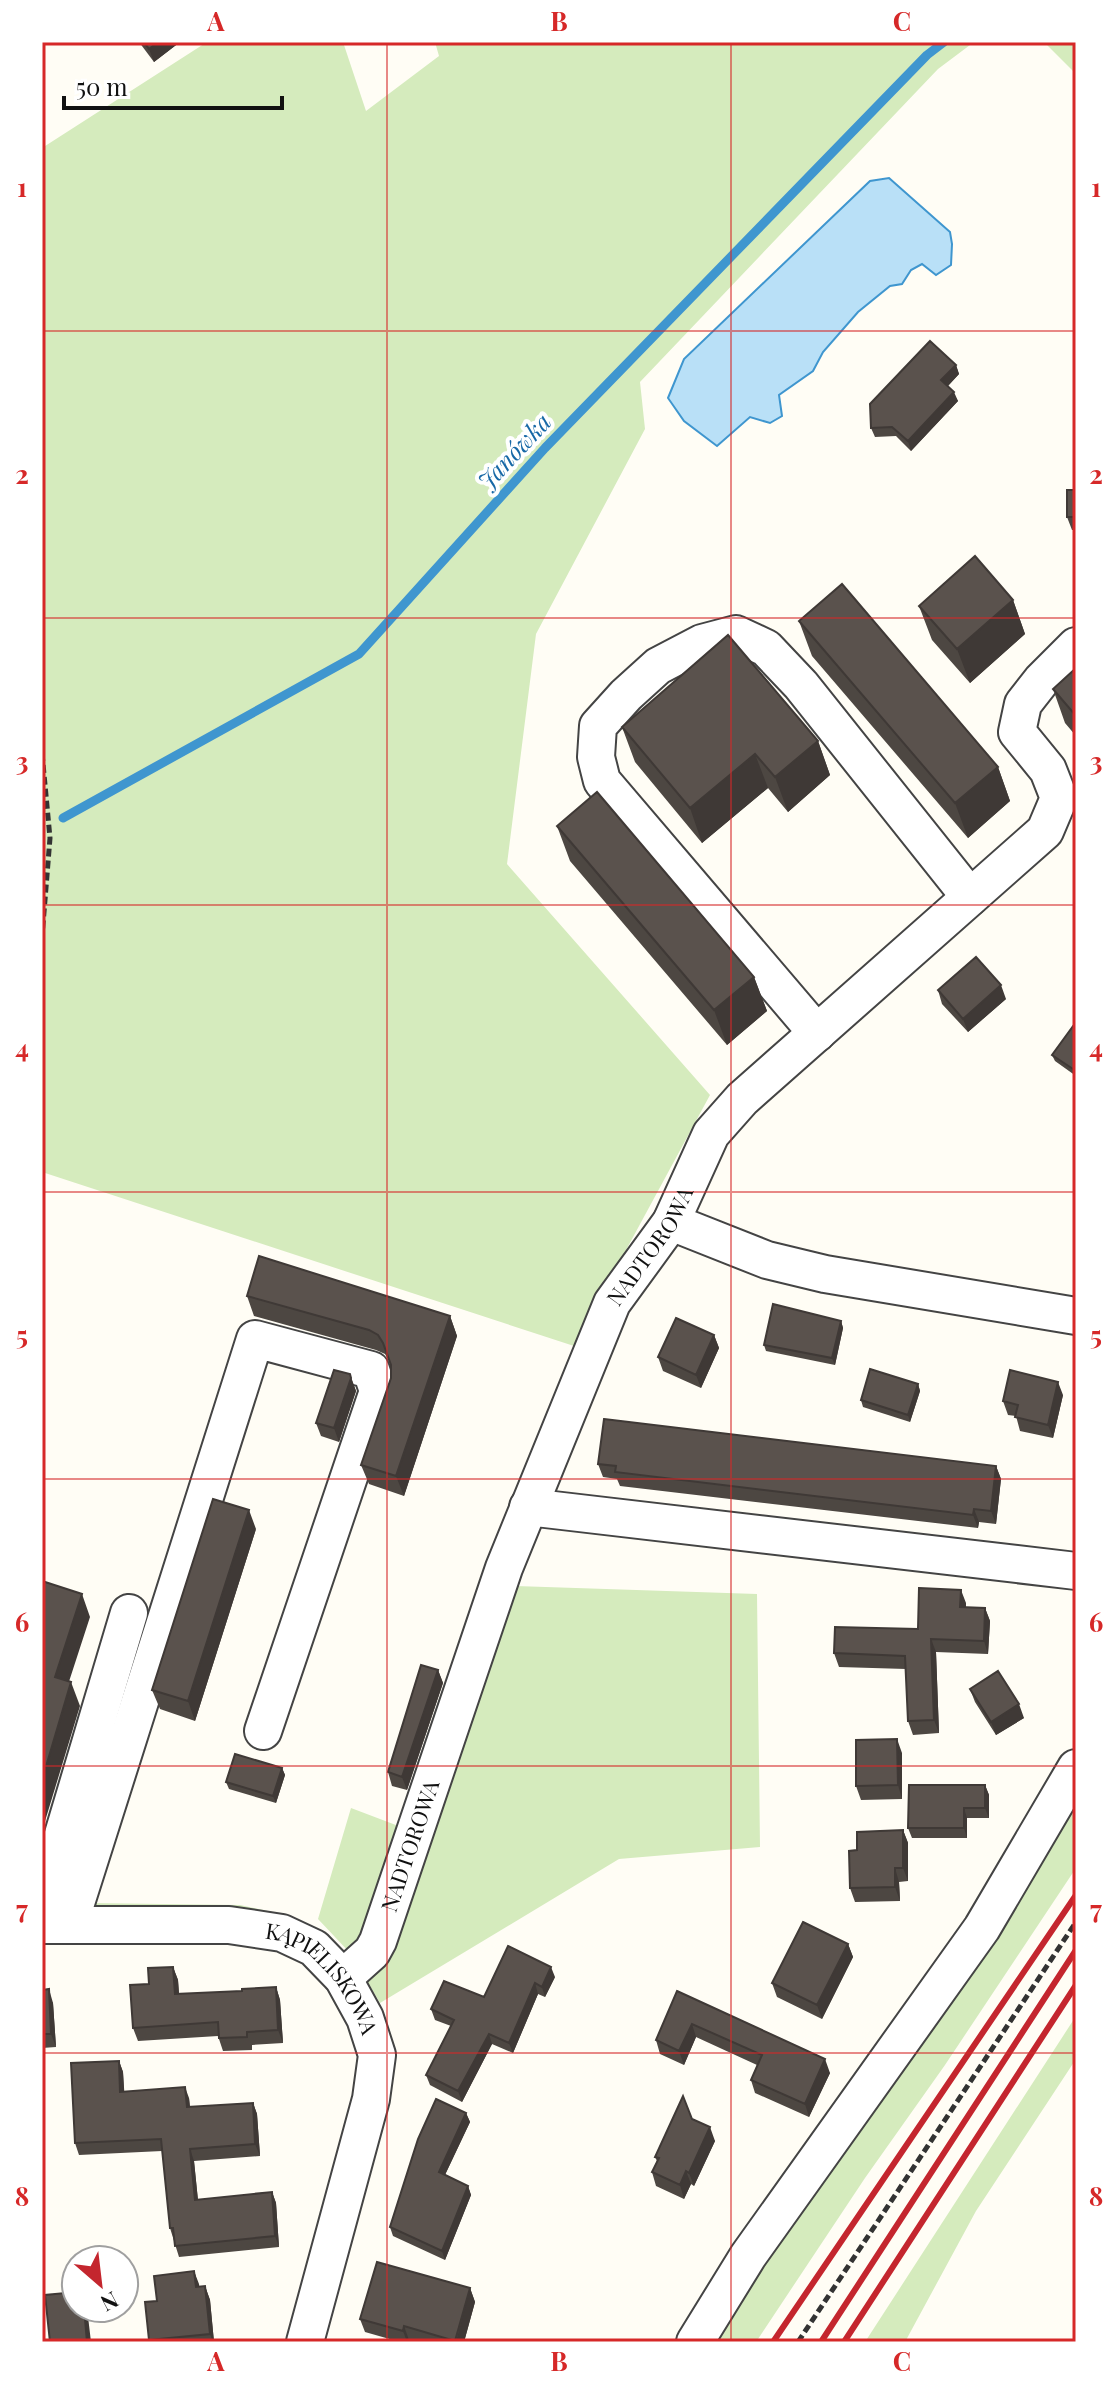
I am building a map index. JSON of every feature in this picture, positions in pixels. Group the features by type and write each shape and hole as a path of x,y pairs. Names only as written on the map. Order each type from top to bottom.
{"street":[{"path":"817,1033 602,781 596,757 598,726 658,666 702,643 736,634 766,648 801,685 970,897"},
{"name":"NADTOROWA","path":"343,1978 372,1952 378,1941 504,1568 612,1303 671,1222 711,1134 742,1099 1045,831 1059,798 1048,770 1017,732 1023,704 1048,673 1076,646"},
{"path":"671,1222 767,1260 825,1274 1076,1316"},
{"path":"51,1918 255,1339 371,1370 378,1391 263,1731"},
{"path":"528,1507 1076,1571"},
{"path":"51,1918 129,1613"},
{"path":"695,2342 748,2256 982,1928 1076,1768"},
{"name":"KĄPIELISKOWA","path":"51,1918 229,1925 282,1933 314,1948 343,1978 365,2018 377,2055 371,2099 305,2342"}],"path":[{"path":"42,753 50,838 42,937"},
{"path":"798,2342 1076,1922"}],"green space":[{"path":"207,42 343,42 366,111 439,56 435,42 974,42 938,69 640,382 645,429 536,634 507,864 710,1095 574,1346 42,1172 42,148"},
{"path":"1044,42 1076,42 1076,74"},
{"path":"489,1585 757,1594 760,1847 619,1859 380,2003 351,1954 318,1919 351,1808 409,1830"},
{"path":"1076,1787 1076,1868 945,2065 756,2342 700,2342"},
{"path":"86,1903 240,1905 297,1921 95,1912"},
{"path":"1076,2016 1076,2059 976,2211 905,2342 865,2342"}],"water":[{"path":"889,178 950,232 951,265 936,275 922,264 911,270 902,284 890,286 858,312 823,352 813,371 779,395 782,416 770,423 750,417 717,446 684,421 668,398 684,359 870,181"}],"building":[{"path":"144,42 158,42 149,49"},
{"path":"930,341 956,365 941,380 954,392 908,441 892,427 871,428 870,404"},
{"path":"1067,490 1076,490 1076,517 1067,517"},
{"path":"975,556 1013,600 957,649 919,606"},
{"path":"842,584 998,767 955,803 799,621"},
{"path":"728,635 818,741 775,777 755,754 690,808 622,727"},
{"path":"1076,668 1076,716 1053,689"},
{"path":"597,792 754,977 714,1010 557,826"},
{"path":"976,957 1001,985 963,1019 938,990"},
{"path":"1076,1022 1076,1071 1052,1055"},
{"path":"259,1256 450,1316 396,1476 361,1465 391,1378 391,1365 383,1343 378,1335 369,1330 247,1296"},
{"path":"773,1304 841,1321 832,1358 764,1345"},
{"path":"676,1318 714,1335 696,1375 658,1357"},
{"path":"870,1369 918,1384 908,1415 861,1400"},
{"path":"334,1370 350,1374 351,1378 334,1428 316,1423"},
{"path":"1010,1370 1058,1382 1048,1425 1015,1417 1018,1405 1003,1401"},
{"path":"604,1419 996,1466 991,1511 974,1509 973,1515 615,1472 616,1466 598,1464"},
{"path":"213,1499 249,1510 188,1701 152,1690"},
{"path":"42,1581 82,1594 55,1677 71,1682 42,1780"},
{"path":"919,1588 961,1590 960,1607 985,1608 984,1641 931,1639 934,1720 908,1721 905,1656 834,1653 835,1627 918,1629"},
{"path":"421,1665 438,1670 402,1777 388,1772"},
{"path":"998,1671 1019,1704 991,1722 970,1689"},
{"path":"897,1739 898,1785 856,1786 856,1740"},
{"path":"235,1754 282,1768 273,1796 226,1782"},
{"path":"909,1785 985,1785 985,1808 964,1808 964,1828 908,1828"},
{"path":"903,1830 903,1868 895,1868 895,1887 850,1888 849,1851 857,1850 857,1832"},
{"path":"803,1922 848,1944 817,2005 772,1983"},
{"path":"508,1946 551,1967 542,1987 535,1983 509,2043 489,2034 458,2091 426,2075 454,2020 431,2009 444,1981 484,1997"},
{"path":"173,1967 175,1994 276,1987 278,2030 247,2032 247,2037 219,2038 218,2022 133,2028 130,1985 149,1984 148,1968"},
{"path":"49,1989 51,2034 42,2034 42,1990"},
{"path":"677,1991 825,2059 805,2104 751,2080 762,2055 692,2024 679,2051 656,2040"},
{"path":"119,2061 120,2092 185,2087 187,2107 253,2103 255,2144 190,2149 195,2200 272,2192 275,2236 175,2246 173,2228 170,2228 161,2139 75,2143 71,2063"},
{"path":"683,2096 692,2119 710,2127 689,2173 686,2171 680,2185 652,2172 659,2158 655,2157"},
{"path":"436,2099 466,2113 439,2172 468,2186 442,2251 390,2227 418,2139"},
{"path":"377,2262 470,2288 455,2341 404,2326 403,2331 360,2319"},
{"path":"194,2271 196,2287 205,2286 210,2334 149,2340 145,2302 157,2301 154,2276"},
{"path":"60,2294 60,2324 85,2324 87,2342 50,2342 45,2295"}],"waterway":[{"name":"Janówka","path":"63,818 359,654 545,448 927,55 944,42"}],"railway":[{"path":"773,2342 1076,1895"},
{"path":"821,2342 1076,1950"},
{"path":"844,2342 1076,1985"}]}
